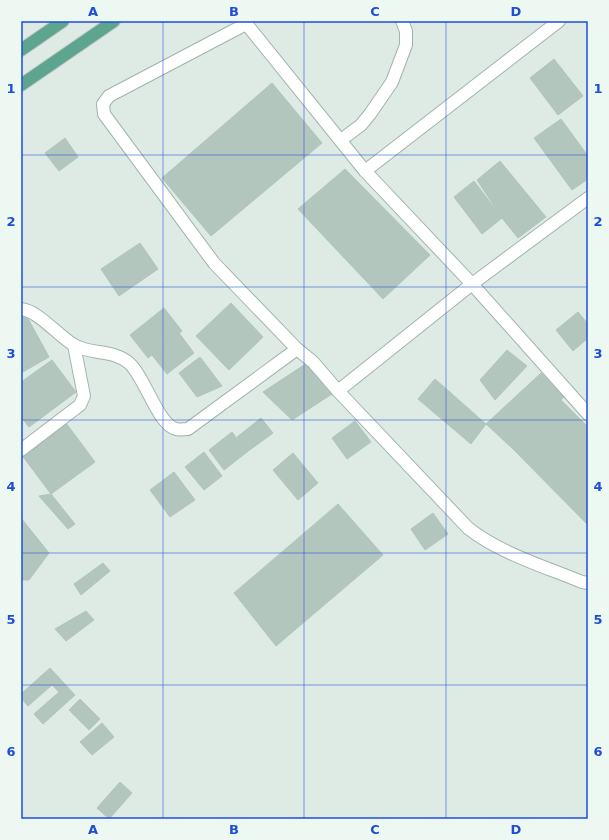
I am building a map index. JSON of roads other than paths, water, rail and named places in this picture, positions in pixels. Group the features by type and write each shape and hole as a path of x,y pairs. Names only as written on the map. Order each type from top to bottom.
{"main road":[{"path":"21,50 62,21"},
{"path":"21,85 114,21"}],"street":[{"path":"341,140 360,125 370,114 392,82 406,45 406,31 402,21"},
{"path":"365,171 559,21"},
{"path":"587,412 472,284 365,171 245,22 109,96 103,104 104,114 214,263 297,349 313,362 338,391 468,528 482,539 512,553 582,582 588,583"},
{"path":"338,391 472,284 588,198"},
{"path":"21,309 34,314 74,345 85,349 116,355 128,362 140,375 164,421 175,429 188,429 297,349"},
{"path":"21,450 80,406 84,396 74,345"}]}
